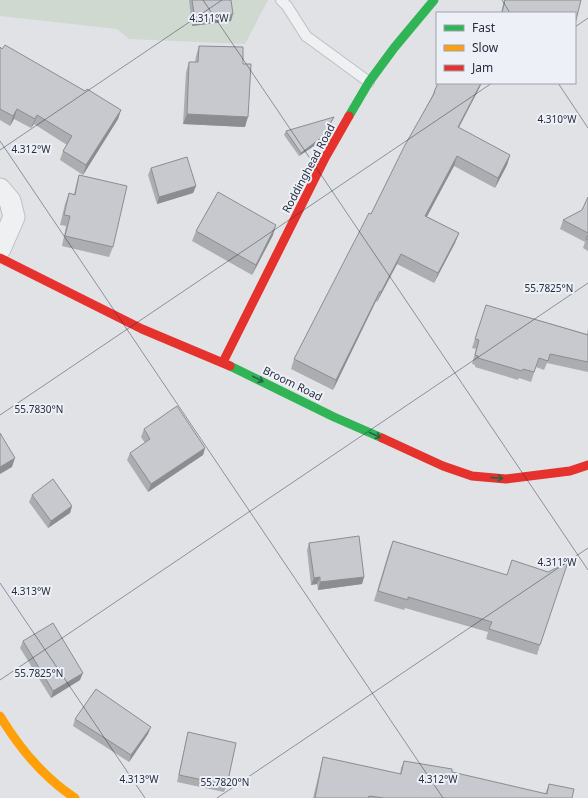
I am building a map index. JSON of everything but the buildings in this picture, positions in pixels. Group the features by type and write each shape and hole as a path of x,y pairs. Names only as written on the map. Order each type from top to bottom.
{"street":[{"name":"Roddinghead Road","path":"223,362 326,158 369,82 394,48 434,0"},
{"path":"0,189 10,201 14,217 0,249"},
{"name":"Broom Road","path":"0,258 142,328 223,362 334,417 443,466 472,476 506,479 570,471 588,465"},
{"path":"0,716 34,765 64,791 75,798"}],"lane":[{"path":"281,0 287,6 306,36 369,82"}],"shaded area":[{"path":"0,0 268,0 245,44 129,39 117,29 0,16"}],"traffic: fast":[{"path":"349,116 369,82 394,48 434,0"},
{"path":"230,366 334,417 382,438"}],"traffic: slow":[{"path":"0,716 24,751 42,772 75,798"}],"traffic: jam":[{"path":"223,362 325,158 349,116"},
{"path":"0,258 142,329 230,366"},
{"path":"382,438 443,466 472,476 506,479 570,471 588,465"}]}
